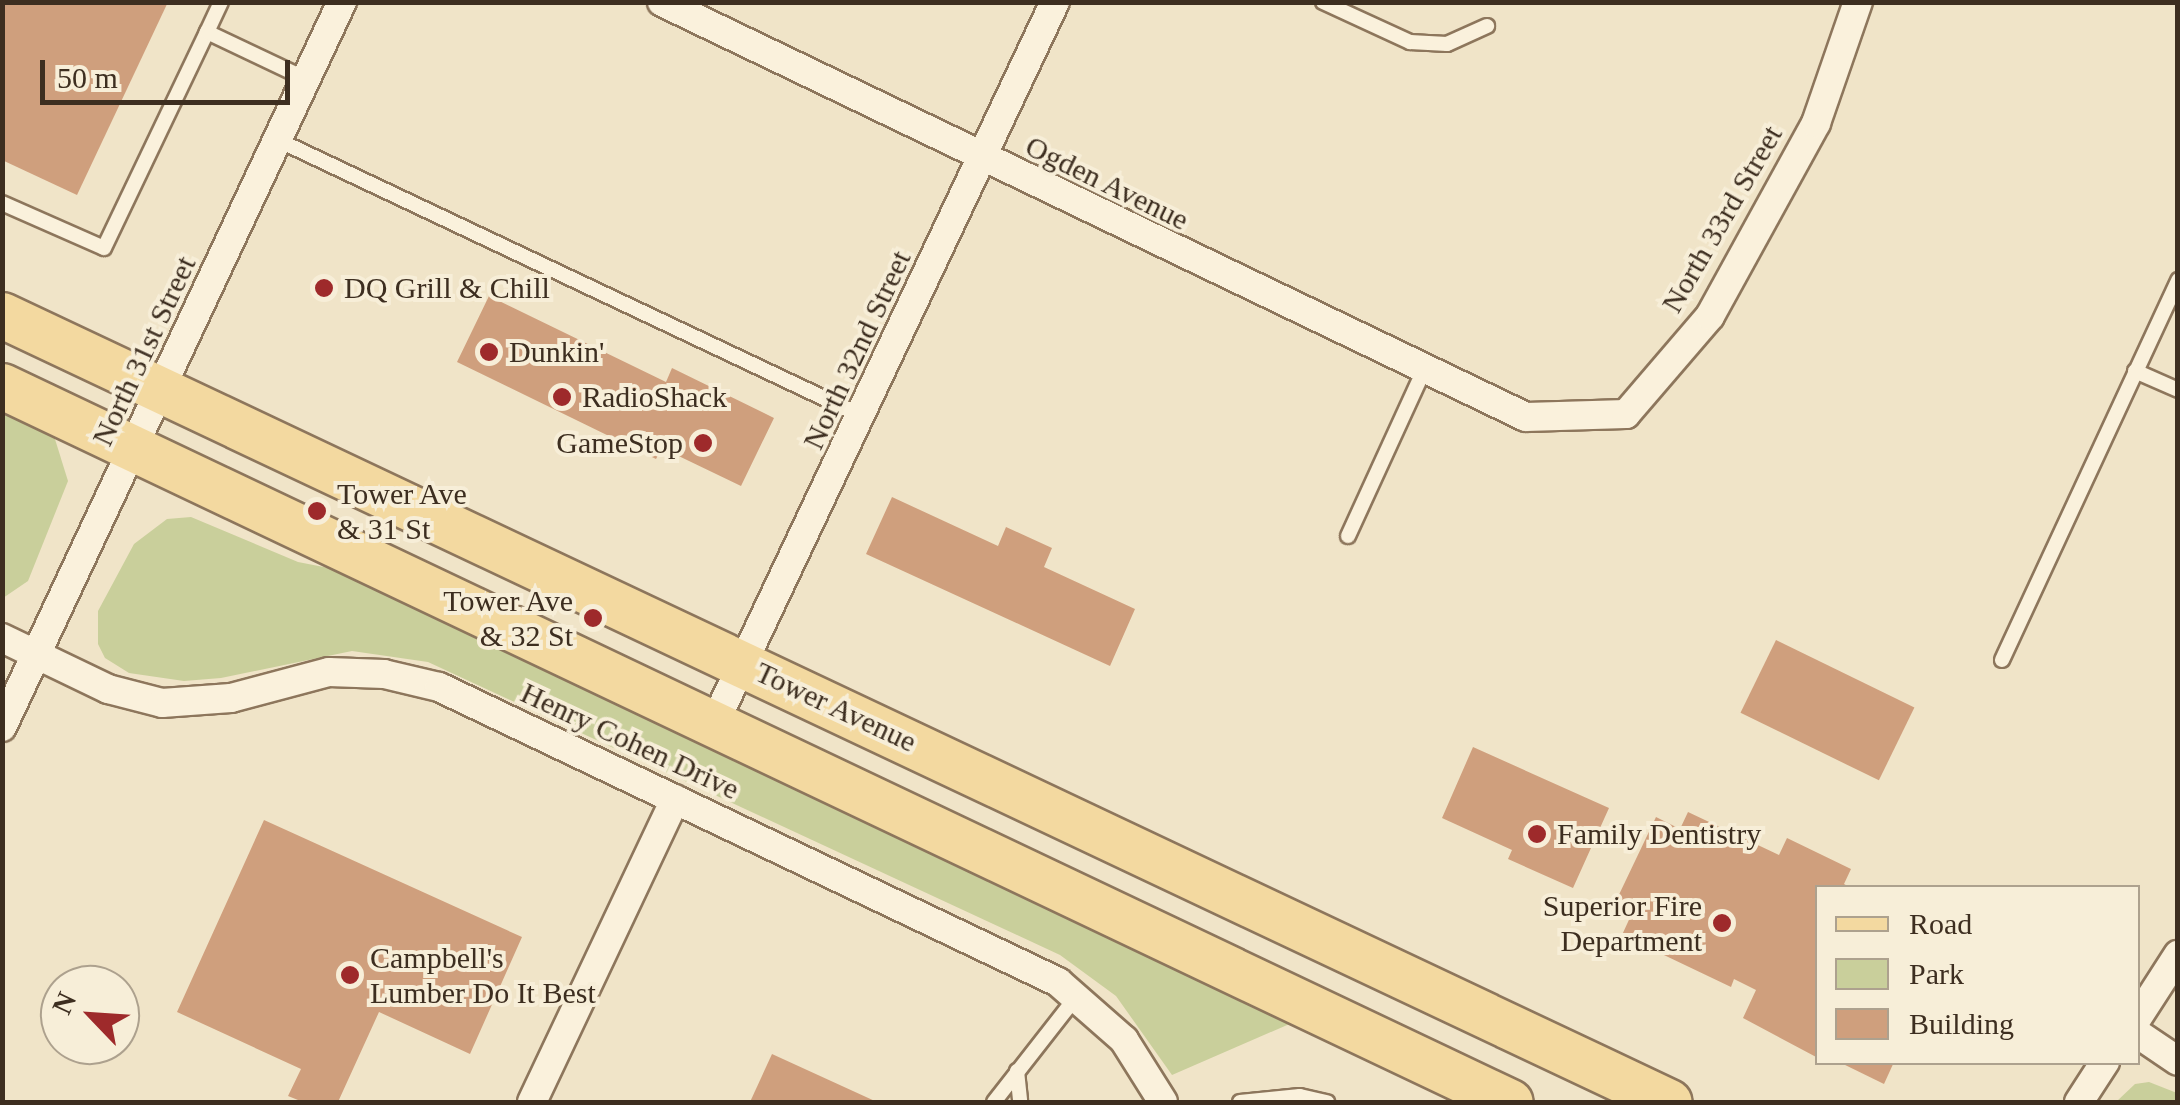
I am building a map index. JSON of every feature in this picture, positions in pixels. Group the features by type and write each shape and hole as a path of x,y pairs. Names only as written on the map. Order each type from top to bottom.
{"main road":[{"name":"Tower Avenue","path":"2,316 1668,1102"},
{"path":"2,386 1510,1102"}],"street":[{"name":"North 31st Street","path":"2,727 342,2"},
{"name":"Ogden Avenue","path":"662,2 1526,417"},
{"name":"North 32nd Street","path":"714,724 1055,2"},
{"name":"North 33rd Street","path":"1526,417 1626,414 1710,316 1816,123 1858,2"},
{"name":"Henry Cohen Drive","path":"2,638 108,690 180,704 330,672 416,680 995,949 1077,996 1124,1040 1163,1102"},
{"path":"532,1102 675,798"},
{"path":"2140,1014 2178,955"},
{"path":"2140,1035 2178,1061"},
{"path":"2079,1102 2104,1065"}],"lane":[{"path":"2,203 104,248 221,2"},
{"path":"1323,2 1410,42 1447,44 1487,26"},
{"path":"207,32 306,79"},
{"path":"278,140 862,416"},
{"path":"2002,660 2178,280"},
{"path":"1348,536 1424,370"},
{"path":"2135,371 2178,390"},
{"path":"994,1102 1077,996"},
{"path":"1017,1071 1020,1102"},
{"path":"1240,1102 1300,1096 1327,1102"}],"green space":[{"path":"2,408 54,436 68,481 28,581 3,598"},
{"path":"191,517 298,562 339,570 1301,1019 1172,1075 1116,996 1060,955 428,662 352,651 221,678 184,681 129,673 105,658 98,644 98,611 134,544 167,519"},
{"path":"2149,1082 2177,1093 2177,1102 2116,1102 2135,1084"}],"building":[{"path":"2,2 168,2 77,195 2,160"},
{"path":"489,296 666,382 672,368 774,418 741,486 662,448 656,459 457,362"},
{"path":"892,497 998,546 1006,527 1052,548 1044,567 1135,609 1110,666 866,554"},
{"path":"1776,640 1914,708 1879,780 1740,713"},
{"name":"Family Dentistry","path":"1473,747 1609,808 1573,888 1508,859 1512,850 1442,818"},
{"name":"Superior Fire Department","path":"1688,812 1779,855 1787,838 1851,869 1846,885 1815,885 1815,1056 1743,1018 1756,990 1734,979 1731,987 1622,935 1633,911 1615,903 1656,817 1680,829"},
{"name":"Campbell's Lumber Do It Best","path":"264,820 522,937 470,1054 379,1012 338,1102 303,1102 288,1096 301,1069 177,1012"},
{"path":"772,1054 877,1102 750,1102"},
{"path":"1845,1065 1893,1065 1884,1084"}],"place":[{"name":"DQ Grill & Chill","path":"324,288"},
{"name":"Dunkin'","path":"489,352"},
{"name":"RadioShack","path":"562,397"},
{"name":"GameStop","path":"703,443"},
{"name":"Tower Ave & 31 St","path":"317,511"},
{"name":"Tower Ave & 32 St","path":"593,618"},
{"name":"Family Dentistry","path":"1537,834"},
{"name":"Superior Fire Department","path":"1722,923"},
{"name":"Campbell's Lumber Do It Best","path":"350,975"}]}
